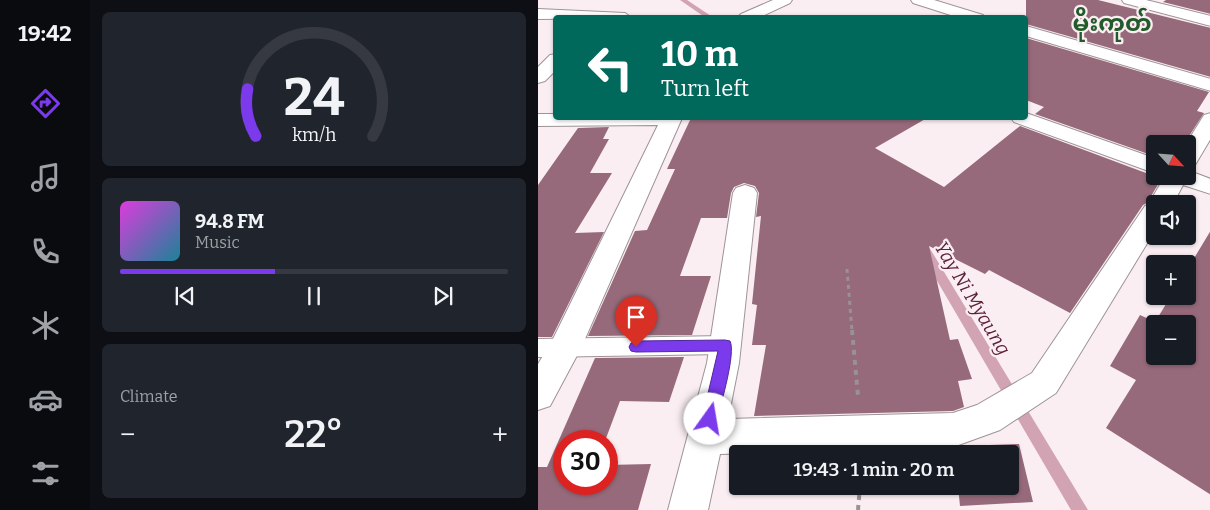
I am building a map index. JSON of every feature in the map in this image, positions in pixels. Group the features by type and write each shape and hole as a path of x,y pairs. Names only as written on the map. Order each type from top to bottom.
{"street":[{"path":"751,15 785,0"},
{"path":"918,0 968,15"},
{"path":"1129,0 1210,21"},
{"path":"596,15 608,4"},
{"path":"538,14 557,15"},
{"path":"1028,32 1210,85"},
{"path":"538,77 551,60"},
{"path":"1196,144 1210,119"},
{"path":"538,120 553,120"},
{"path":"538,396 565,348 670,120"},
{"path":"1027,120 1146,163"},
{"path":"1196,182 1210,187"},
{"path":"688,510 723,363 745,193"},
{"path":"706,437 953,430 987,418 1044,383 1146,224"}],"lane":[{"path":"538,348 725,345"}],"path":[{"path":"847,269 861,433"},
{"path":"858,510 859,495"}],"building":[{"path":"1026,0 1098,0 1211,28 1211,77 1028,25 1028,15 1026,15"},
{"path":"1166,0 1211,0 1211,14 1163,2"},
{"path":"1028,39 1209,92 1197,111 1204,113 1190,135 1146,135 1146,153 1035,114 1044,107 1028,101"},
{"path":"690,120 924,120 875,148 944,187 1020,126 1146,173 1146,185 1158,185 1152,195 1146,195 1146,204 1143,205 1070,313 989,270 985,274 929,246 950,340 958,339 972,379 958,381 964,407 953,411 754,416 766,345 752,345 757,305 752,304 761,216 756,217 759,193 755,186 744,183 734,187 731,193 727,218 701,218 680,276 711,276 692,335 588,336 635,231 647,230 675,169 667,169"},
{"path":"609,127 603,139 609,139 590,173 612,173 575,233 604,232 552,337 538,337 538,185 578,128"},
{"path":"1211,230 1211,495 1106,428 1136,380 1110,366 1140,315 1146,318 1146,365 1196,365 1196,315 1159,315 1165,305 1196,305 1196,255"},
{"path":"684,357 669,402 620,401 609,430 563,430 595,358"},
{"path":"1019,444 1033,502 960,506 959,495 1019,495 1019,445 990,445"},
{"path":"553,453 553,495 618,495 618,465 651,464 638,510 538,510 538,467 547,467"}],"waterway":[{"name":"Yay Ni Myaung","path":"683,0 706,15"},
{"name":"Yay Ni Myaung","path":"925,250 1080,510"}],"district":[{"name":"မိုးကုတ်","path":"1112,23"}],"route":[{"path":"636,347 725,345 723,363 710,419"}]}
